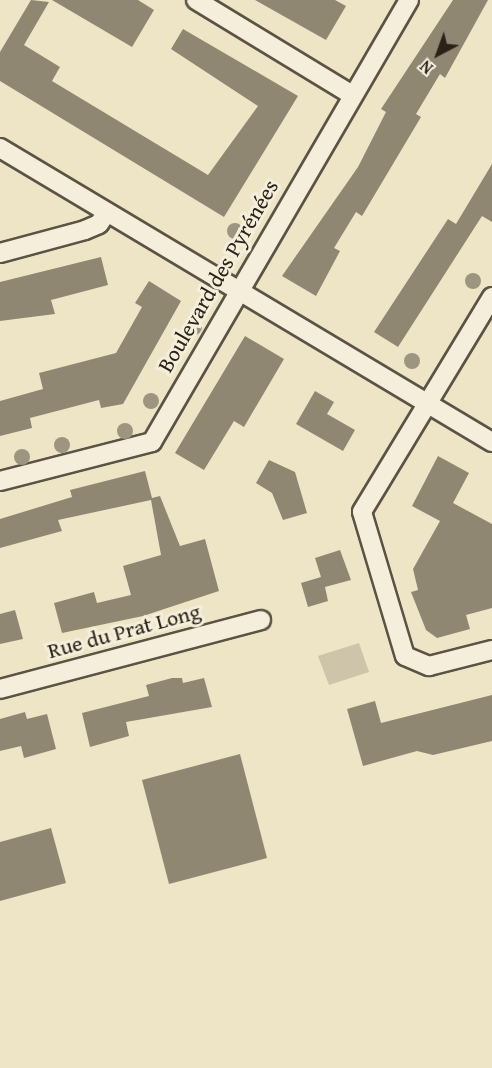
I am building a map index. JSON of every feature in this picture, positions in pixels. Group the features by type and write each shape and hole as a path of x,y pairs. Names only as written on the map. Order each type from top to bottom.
{"street":[{"path":"196,0 352,95"},
{"name":"Boulevard des Pyrénées","path":"0,481 152,442 236,289 409,0"},
{"path":"0,148 492,442"},
{"path":"0,253 84,230 99,224 107,212"},
{"path":"492,297 362,512 405,656 429,666 492,650"},
{"name":"Rue du Prat Long","path":"0,689 261,620"}],"shaded area":[{"path":"359,643 369,672 329,685 318,656"}],"building":[{"path":"31,0 49,2 24,45 60,67 52,81 208,175 258,106 171,49 183,29 298,96 224,217 0,81 0,52"},
{"path":"52,0 138,0 154,10 132,47"},
{"path":"255,0 335,0 346,6 326,40"},
{"path":"453,0 488,0 445,78 440,74 416,114 421,117 362,216 356,212 334,248 340,251 316,296 282,276 358,167 386,112 381,109"},
{"path":"492,164 492,222 482,216 398,347 374,332 448,219 456,224"},
{"path":"101,257 108,285 51,300 55,314 0,321 0,282"},
{"path":"149,281 181,301 123,404 101,408 99,400 30,418 32,428 0,436 0,401 43,389 39,373 116,353 142,307 135,303"},
{"path":"245,336 284,359 244,427 234,421 204,470 175,453"},
{"path":"315,391 334,402 327,414 355,430 343,451 296,424"},
{"path":"438,456 469,473 453,503 492,524 492,608 466,615 470,629 437,638 426,630 411,592 418,590 413,569 440,521 412,506"},
{"path":"269,460 295,472 307,513 283,520 272,493 256,483"},
{"path":"145,471 152,498 160,496 180,546 205,539 219,591 143,616 62,633 54,603 94,592 97,603 131,595 123,566 161,555 151,500 58,520 62,531 0,548 0,519 72,497 70,490"},
{"path":"340,550 351,580 325,587 328,601 308,607 301,583 321,577 315,558"},
{"path":"15,610 23,639 0,644 0,614"},
{"path":"172,678 182,678 183,683 204,678 212,707 126,722 129,736 90,747 82,713 149,696 146,685"},
{"path":"492,695 492,741 433,755 417,751 363,766 347,709 375,701 381,723"},
{"path":"25,712 27,719 47,714 56,749 24,758 21,746 0,751 0,719"},
{"path":"240,754 267,858 169,884 142,780"},
{"path":"51,828 66,883 0,901 0,842"}]}
